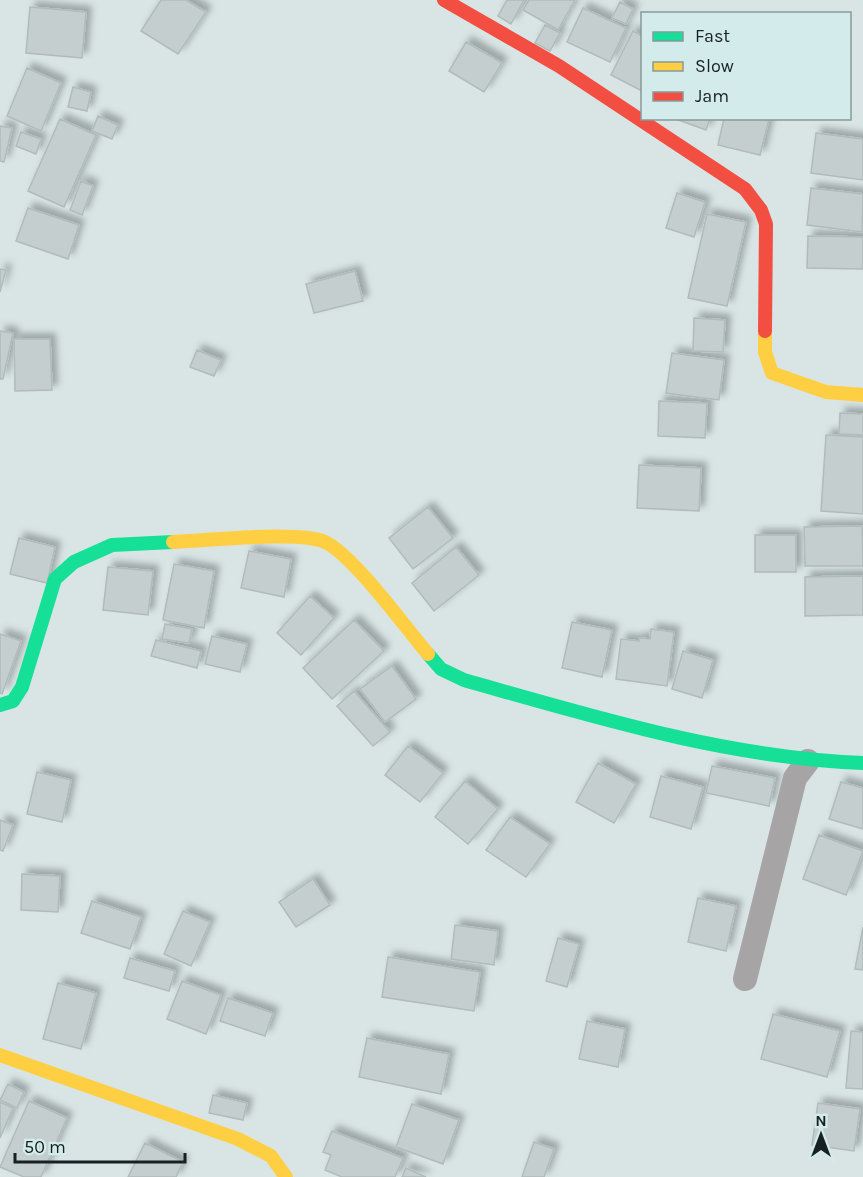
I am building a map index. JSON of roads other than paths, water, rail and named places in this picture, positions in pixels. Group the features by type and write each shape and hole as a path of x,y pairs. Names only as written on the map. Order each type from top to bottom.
{"street":[{"path":"444,0 560,66 641,120"},
{"path":"642,120 746,189 761,210 766,224 765,352 772,373 826,392 863,395"},
{"path":"0,705 14,701 22,687 55,579 74,562 112,545 301,536 324,541 344,554 441,669 464,680 640,730 808,761 863,763"},
{"path":"746,979 795,778 808,761"},
{"path":"0,1055 238,1139 271,1156 286,1177"}]}
